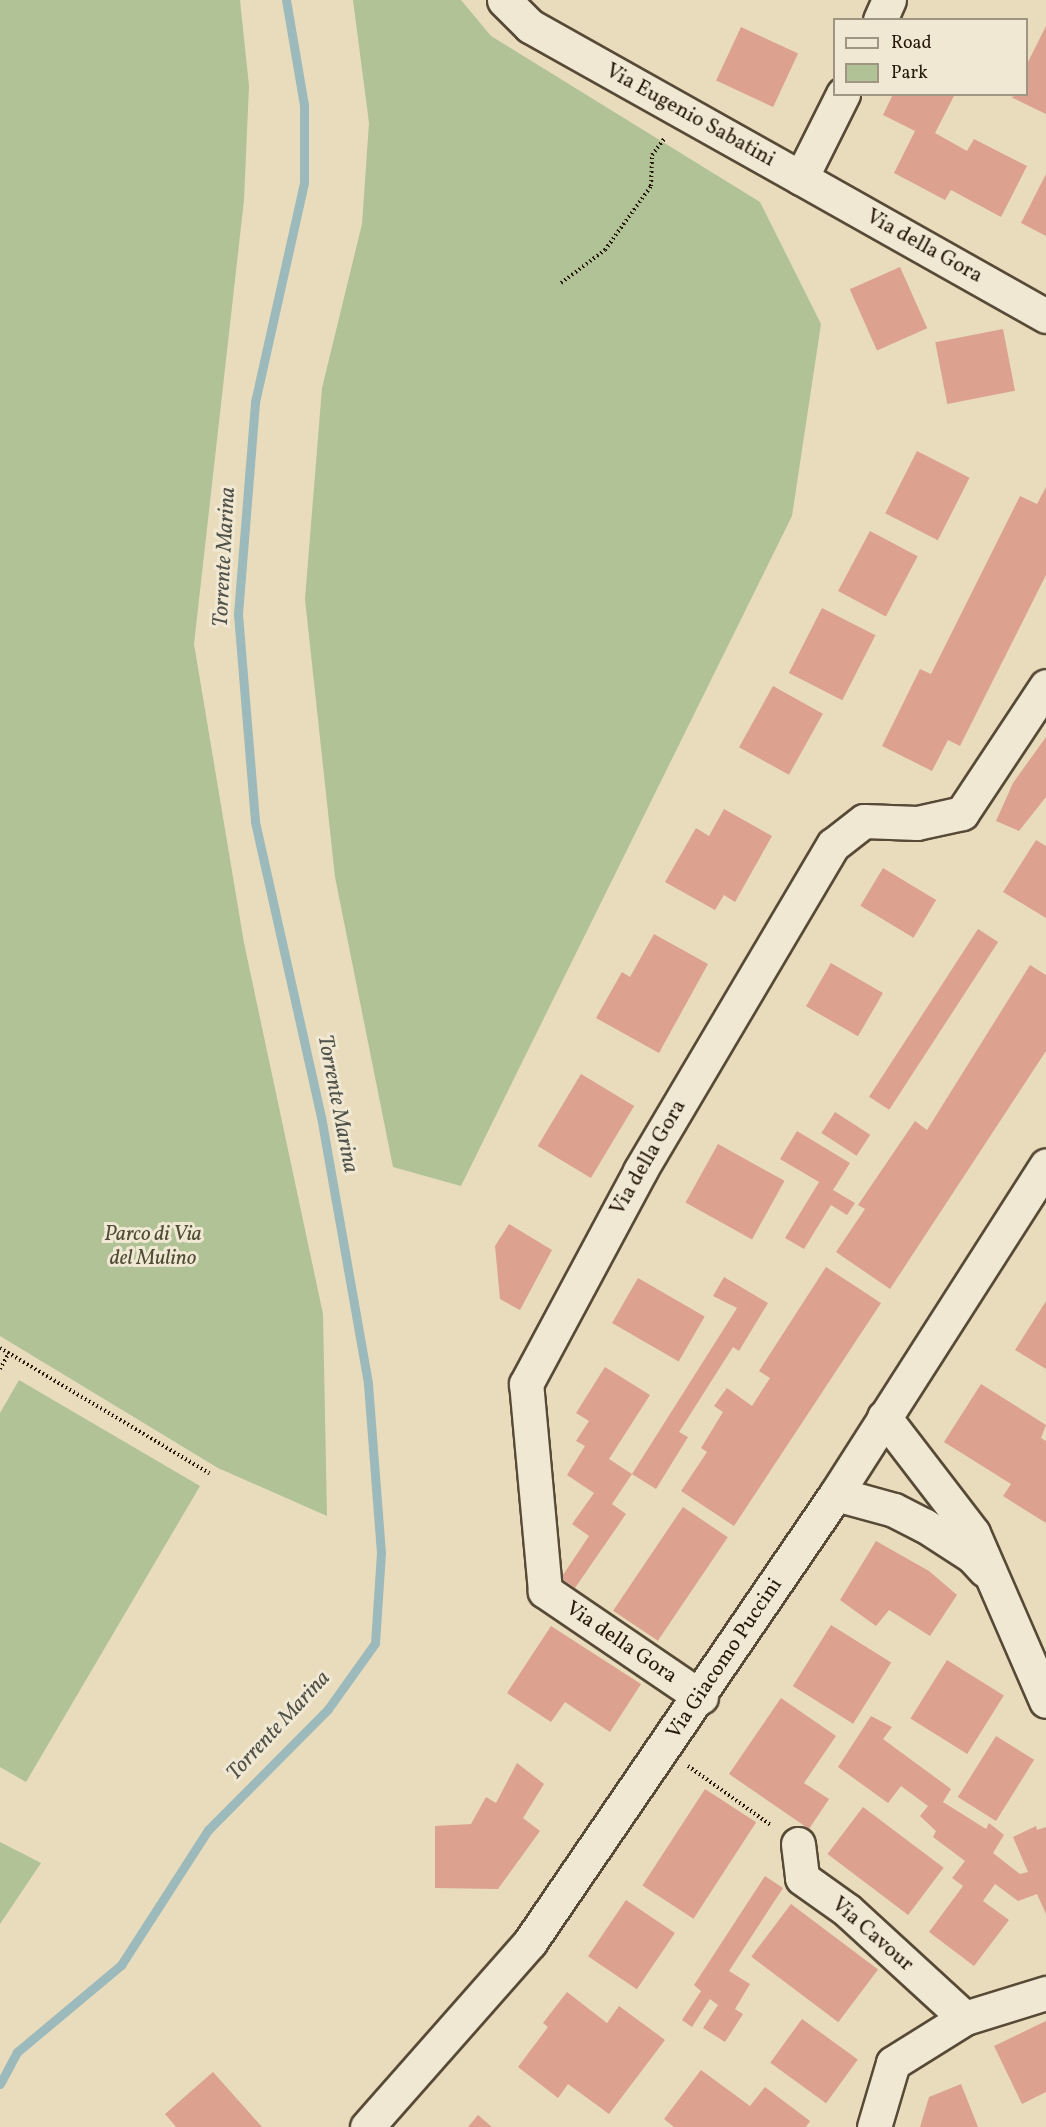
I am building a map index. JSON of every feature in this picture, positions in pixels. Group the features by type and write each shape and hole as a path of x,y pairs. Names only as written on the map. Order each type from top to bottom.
{"street":[{"name":"Via Eugenio Sabatini","path":"504,0 530,26 801,178"},
{"path":"880,18 889,0"},
{"path":"801,178 842,96"},
{"name":"Via della Gora","path":"801,178 1046,316"},
{"name":"Via della Gora","path":"701,1697 545,1592 526,1384 640,1171 833,845 864,821 916,823 962,813 1046,686"},
{"name":"Via Giacomo Puccini","path":"367,2127 530,1942 701,1697 836,1494 1046,1165"},
{"path":"884,1417 973,1533 1046,1701"},
{"path":"836,1494 894,1510 924,1525 972,1556 994,1580"},
{"name":"Via Cavour","path":"798,1844 802,1878 846,1910 965,2018"},
{"path":"874,2127 893,2063 965,2018 1046,1993"}],"path":[{"path":"561,283 605,250 651,186 652,155 667,135"},
{"path":"0,1348 210,1473"},
{"path":"0,1369 9,1353"},
{"path":"663,1749 798,1844"}],"green space":[{"name":"Parco di Via del Mulino","path":"0,0 240,0 249,86 244,200 194,644 244,943 323,1314 327,1516 218,1468 0,1336"},
{"path":"353,0 461,0 491,36 760,202 821,324 792,516 461,1186 393,1167 335,877 305,599 322,388 362,224 369,123"},
{"path":"19,1380 200,1486 26,1782 0,1767 0,1413"},
{"path":"0,1842 41,1863 0,1924"}],"building":[{"path":"1046,26 1046,114 1011,97 1028,96 1028,62"},
{"path":"741,27 798,54 773,107 716,80"},
{"path":"892,96 954,96 935,133 967,151 974,139 1027,166 1001,217 951,190 945,200 894,173 915,131 883,115"},
{"path":"1046,174 1046,236 1021,223"},
{"path":"900,267 927,328 877,351 850,289"},
{"path":"1003,329 1015,391 947,404 935,342"},
{"path":"917,451 970,478 938,540 885,513"},
{"path":"1046,487 1046,575 960,746 948,740 932,771 882,746 920,669 931,674 1020,496 1037,504"},
{"path":"870,531 918,556 886,616 838,591"},
{"path":"822,608 875,635 842,700 789,673"},
{"path":"773,686 823,714 789,775 739,747"},
{"path":"1046,737 1046,797 1019,831 996,821 1013,783"},
{"path":"724,809 772,836 735,902 724,895 715,910 665,882 696,828 709,836"},
{"path":"1036,840 1046,846 1046,918 1003,892"},
{"path":"883,868 936,900 913,938 860,906"},
{"path":"978,929 998,942 889,1110 869,1097"},
{"path":"654,934 708,964 659,1053 596,1018 622,972 630,977"},
{"path":"831,963 883,993 858,1036 806,1006"},
{"path":"1030,965 1046,975 1046,1051 890,1289 836,1252 865,1209 858,1205 915,1121 927,1130"},
{"path":"581,1074 634,1106 591,1178 538,1146"},
{"path":"835,1112 870,1135 857,1156 821,1133"},
{"path":"797,1131 850,1163 833,1190 855,1203 847,1215 831,1205 804,1249 785,1238 819,1182 780,1159"},
{"path":"718,1144 784,1181 752,1239 686,1203"},
{"path":"509,1224 552,1250 520,1310 500,1299 495,1246"},
{"path":"826,1267 881,1303 734,1526 681,1491 707,1452 701,1448 723,1412 714,1406 727,1388 752,1406 770,1378 759,1371"},
{"path":"724,1277 768,1303 739,1351 733,1347 679,1432 688,1437 656,1489 632,1474 737,1308 713,1296"},
{"path":"638,1278 705,1316 679,1362 612,1323"},
{"path":"1046,1301 1046,1369 1015,1350"},
{"path":"605,1367 650,1395 609,1459 632,1474 612,1504 626,1514 575,1588 561,1578 589,1536 572,1524 594,1493 567,1475 585,1446 576,1441 589,1421 576,1413"},
{"path":"981,1384 1046,1425 1041,1438 1046,1441 1046,1523 1003,1496 1011,1484 944,1442"},
{"path":"683,1507 728,1537 658,1641 613,1611"},
{"path":"876,1541 929,1571 957,1595 930,1636 889,1610 876,1626 840,1600"},
{"path":"831,1625 891,1663 853,1724 793,1686"},
{"path":"551,1626 641,1684 610,1732 565,1702 551,1722 507,1693"},
{"path":"947,1660 1004,1696 967,1754 910,1719"},
{"path":"781,1698 836,1736 804,1783 829,1799 809,1829 729,1774"},
{"path":"871,1716 892,1727 883,1739 951,1789 943,1802 986,1829 989,1823 1004,1835 993,1853 1020,1874 1028,1872 1013,1837 1036,1826 1037,1830 1046,1827 1046,1914 1037,1894 1018,1901 995,1884 983,1901 1009,1920 974,1966 929,1932 963,1886 952,1878 965,1861 933,1837 936,1831 920,1816 928,1806 901,1786 888,1803 838,1767"},
{"path":"996,1736 1034,1760 996,1821 958,1797"},
{"path":"517,1763 544,1784 523,1818 540,1831 498,1889 435,1888 435,1826 471,1824 486,1797 496,1803"},
{"path":"705,1789 756,1822 694,1919 642,1885"},
{"path":"863,1807 944,1868 908,1915 827,1854"},
{"path":"765,1876 783,1888 729,1971 750,1984 735,2009 743,2014 725,2042 703,2028 718,2005 710,1999 692,2027 682,2020 701,1991 694,1985"},
{"path":"626,1900 675,1933 637,1989 588,1956"},
{"path":"791,1904 878,1970 838,2022 751,1957"},
{"path":"567,1992 607,2023 619,2006 665,2040 609,2114 568,2084 558,2098 518,2067 548,2027 543,2023"},
{"path":"802,2019 858,2060 826,2103 770,2063"},
{"path":"1046,2021 1046,2092 1022,2104 994,2046"},
{"path":"701,2070 750,2106 765,2087 810,2121 806,2127 674,2127 664,2119"},
{"path":"213,2072 262,2127 176,2127 165,2114"},
{"path":"961,2084 978,2127 920,2127 929,2097"},
{"path":"478,2115 492,2127 468,2127"}],"waterway":[{"name":"Torrente Marina","path":"0,2084 17,2052 121,1965 208,1830 328,1709 375,1643 381,1553 368,1383 321,1117 255,821 238,614 255,402 304,182 304,105 286,0"}]}
